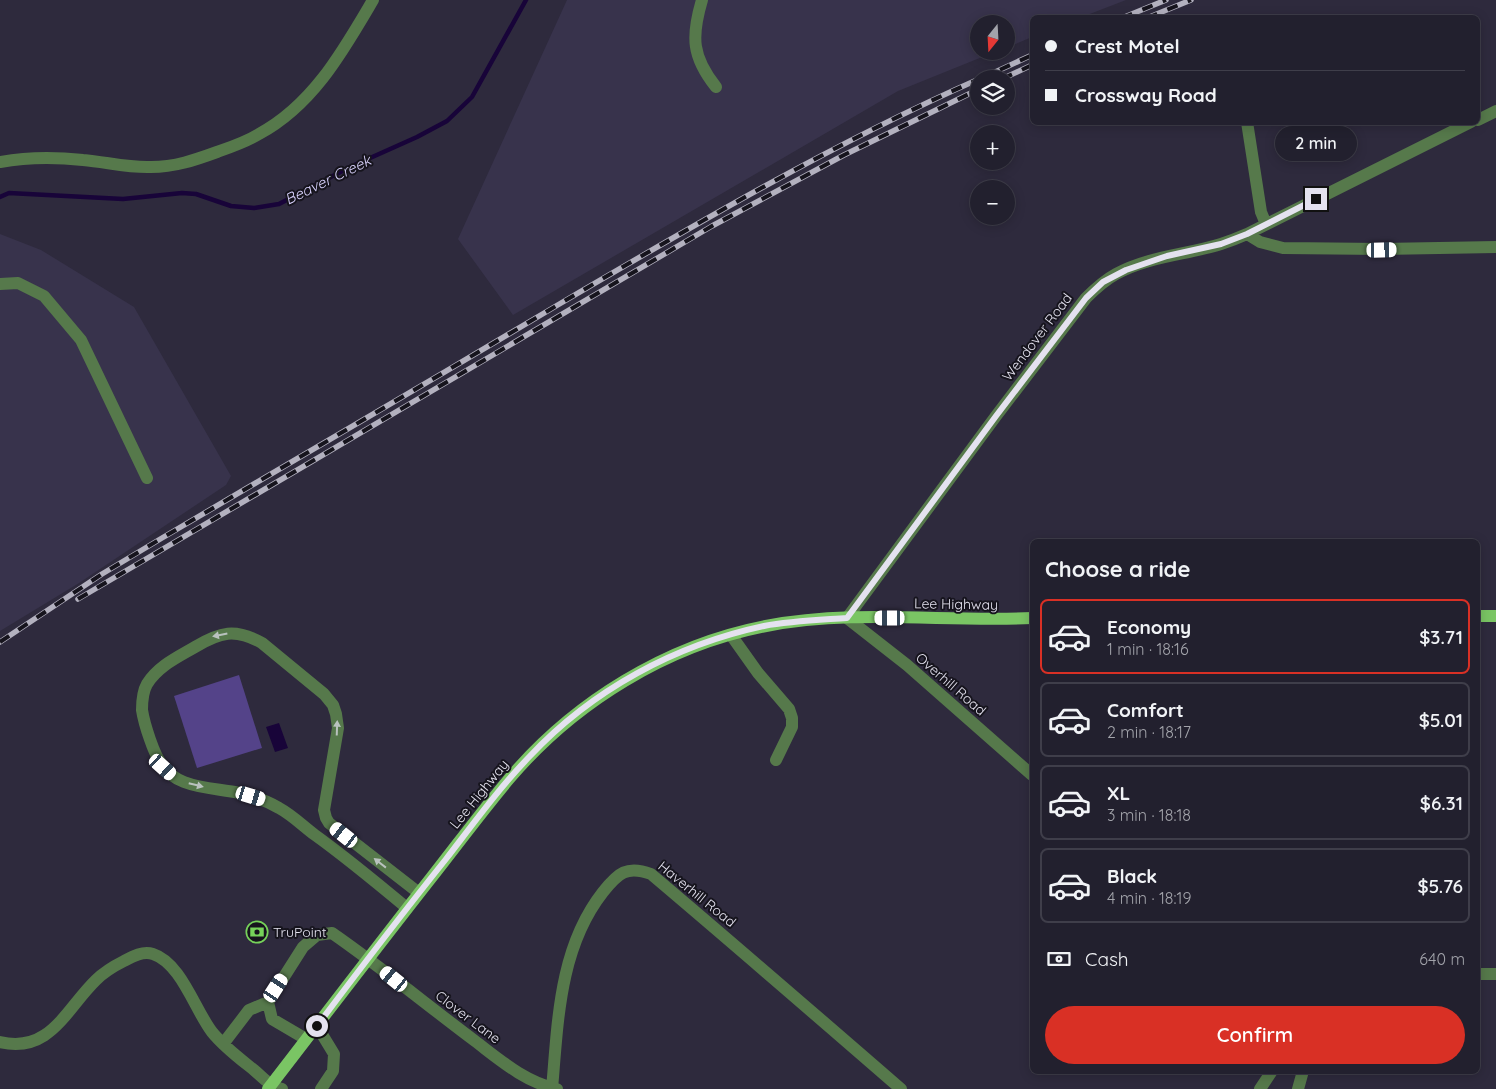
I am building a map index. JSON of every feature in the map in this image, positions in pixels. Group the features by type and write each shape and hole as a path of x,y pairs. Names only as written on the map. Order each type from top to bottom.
{"main road":[{"path":"1480,616 1496,616"},
{"name":"Lee Highway","path":"274,1088 306,1040 509,779 560,727 597,698 651,666 687,650 731,634 766,626 803,620 847,618 1030,618"}],"street":[{"path":"0,162 43,158 82,159 150,167 171,166 191,162 239,144 281,121 322,81 339,58 373,0"},
{"path":"702,0 695,33 696,48 698,60 705,74 716,87"},
{"path":"1480,119 1496,111"},
{"path":"1248,125 1262,212 1266,224"},
{"name":"Wendover Road","path":"847,618 996,416 1086,298 1103,282 1116,274 1136,266 1167,256 1221,244 1247,234 1465,125"},
{"path":"1247,234 1260,242 1283,248 1382,250 1496,247"},
{"path":"0,284 18,283 44,296 81,340 147,478"},
{"name":"Overhill Road","path":"847,618 907,665 1030,773"},
{"path":"407,908 355,864 281,809 262,799 241,793 210,789 185,782 173,776 163,767 156,756 142,710 142,698 146,686 152,677 164,666 210,637 221,634 237,633 250,636 268,648 324,694 333,705 338,728 324,810 329,823 419,893"},
{"path":"731,634 758,673 789,709 792,727 776,760"},
{"name":"Haverhill Road","path":"553,1089 559,1005 574,943 582,924 598,898 617,875 632,870 642,870 651,874 745,953 901,1089"},
{"name":"Clover Lane","path":"268,1002 303,947 317,934 332,933 369,958 432,1009 520,1075 553,1089"},
{"path":"0,1042 18,1044 40,1038 51,1031 95,981 111,968 129,958 151,953 161,957 175,971 212,1032 223,1044 274,1088"},
{"path":"1480,974 1496,974"},
{"path":"223,1044 249,1010 268,1002 272,1019 306,1040"},
{"path":"317,1026 334,1054 332,1071 321,1089"},
{"path":"1260,1089 1270,1074"},
{"path":"1298,1089 1302,1074"}],"shaded area":[{"path":"567,0 1126,0 1087,15 1030,15 1030,38 1015,44 1015,15 970,15 970,60 975,60 898,91 513,315 458,239"},
{"path":"0,234 41,250 134,307 231,476 226,485 79,583 0,631"},
{"path":"239,675 262,748 197,768 174,696"},
{"path":"279,723 288,748 275,752 266,727"}],"waterway":[{"name":"Beaver Creek","path":"0,197 9,193 123,199 182,193 196,194 231,206 254,208 279,204 350,167 417,137 447,121 472,97 526,0"}],"railway":[{"path":"1129,15 1166,0"},
{"path":"1154,15 1191,0"},
{"path":"1000,70 1030,56"},
{"path":"1015,73 1030,66"},
{"path":"0,642 102,574 660,246 870,130 970,83"},
{"path":"78,599 712,226 844,155 970,93"}],"place":[{"name":"TruPoint","path":"257,932"}],"route":[{"path":"317,1026 509,779 560,727 618,685 679,653 731,634 766,626 803,620 847,618 996,416 1086,298 1103,282 1116,274 1136,266 1167,256 1221,244 1247,234 1316,199"}]}
